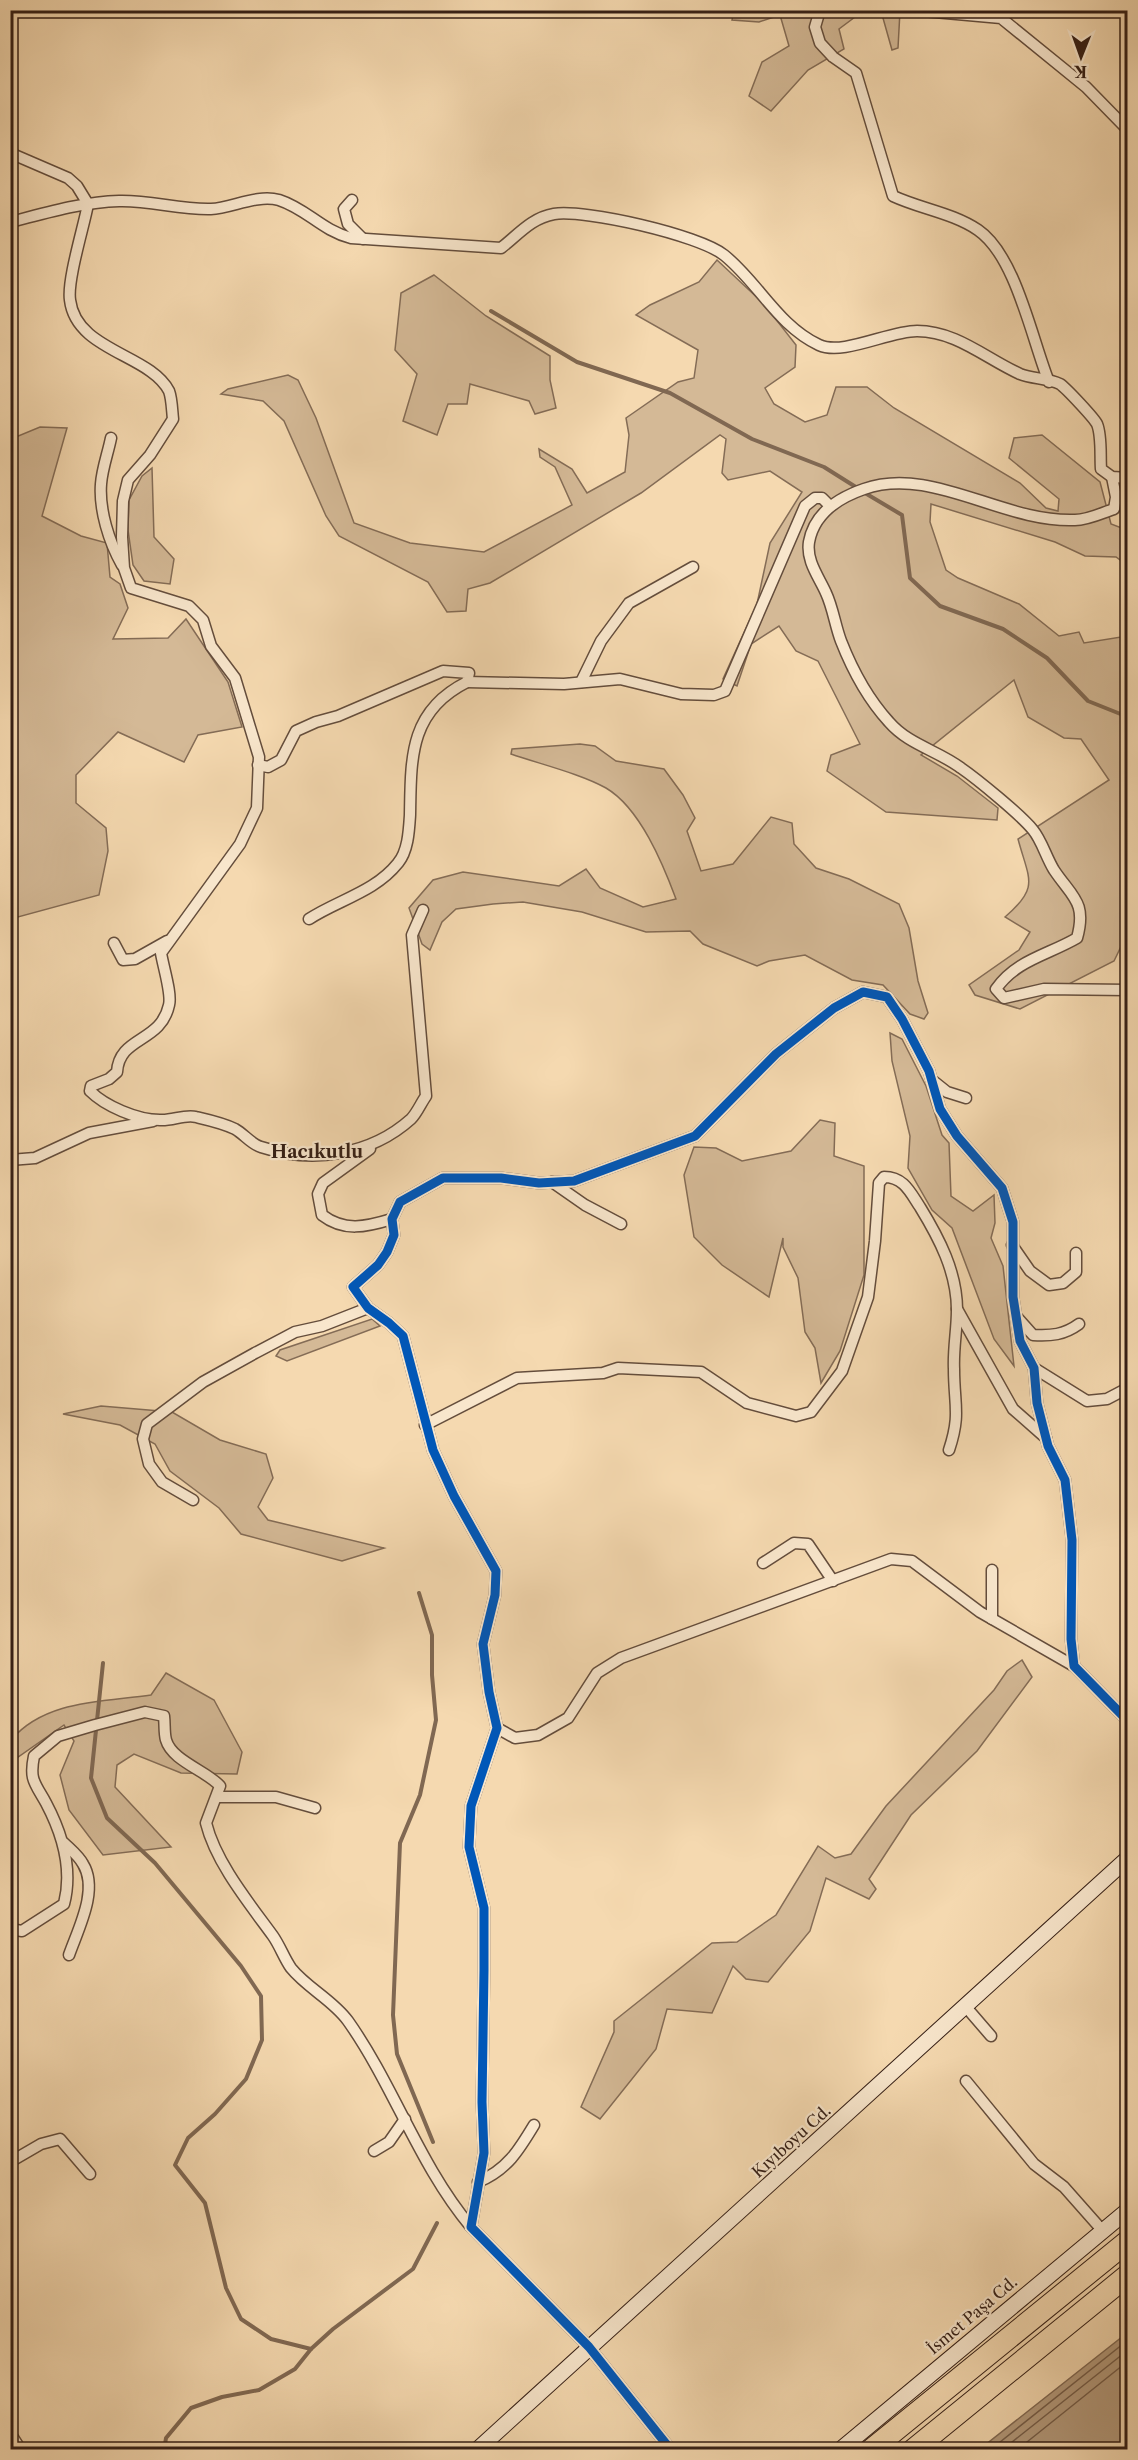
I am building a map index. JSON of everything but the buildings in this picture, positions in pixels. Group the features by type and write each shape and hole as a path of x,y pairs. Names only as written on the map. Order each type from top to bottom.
{"highway":[{"path":"872,2450 1128,2241"},
{"path":"913,2450 1128,2275"}],"street":[{"path":"820,10 815,27 820,43 833,57 856,73 893,196 947,215 979,231 998,252 1025,309 1049,382"},
{"path":"912,10 1001,18 1086,87 1128,130"},
{"path":"10,153 68,178 78,186 88,204 70,300 81,326 96,340 151,373 169,392 173,419 150,455 128,480 123,501 124,568"},
{"path":"10,222 88,204 120,201 212,209 262,199 276,200 304,211 332,233 363,239 501,248 540,218 555,214 588,214 690,237 723,254 772,304 789,326 821,346 846,346 915,331 950,335 1022,375 1060,384 1097,423 1101,469 1112,477 1128,478"},
{"path":"352,200 344,209 348,224 363,239"},
{"path":"111,438 101,483 102,506 114,551 124,568 131,588 189,606 203,620 211,646 235,678 250,722 258,765 257,808 240,844 161,953 170,1003 159,1028 126,1049 118,1060 117,1072 92,1086 90,1091 99,1100 129,1113 159,1120"},
{"path":"1112,477 1116,497 1114,509 1077,520 1039,518 986,504 930,485 908,482 880,484 854,493 830,506 814,523 808,545 814,571 826,593 841,641 868,695 889,723 911,742 962,768 1033,829 1054,870 1080,905 1082,921 1077,938 1058,949 1036,956 1006,974 996,988 1004,998 1044,989 1128,990"},
{"path":"309,919 372,886 398,863 407,843 410,763 417,734 438,699 467,682 581,682 620,679 681,694 714,695 724,691 805,506 815,498 822,498 830,506"},
{"path":"581,682 601,641 628,603 693,567"},
{"path":"258,765 268,767 281,760 296,731 434,674 443,671 469,673 467,682"},
{"path":"392,1219 372,1225 336,1226 322,1215 318,1194 323,1183 413,1117 426,1095 412,935 423,910"},
{"path":"114,943 123,960 135,959 170,939"},
{"path":"471,2227 484,2153 482,2102 484,1908 469,1847 471,1806 497,1728 489,1692 483,1644 495,1595 495,1571 454,1496 433,1450 403,1336 368,1308 366,1302 353,1287 378,1265 387,1252 394,1235 392,1219 400,1202 443,1178 574,1181 695,1136 776,1054 834,1008 863,992 887,997 902,1019 931,1079 940,1109 957,1136 1002,1188 1013,1222 1016,1315 1020,1341 1034,1368 1037,1403 1046,1438 1065,1480 1072,1540 1071,1639 1074,1666"},
{"path":"931,1079 947,1092 966,1098"},
{"path":"10,1160 35,1158 89,1133 192,1116 236,1130 260,1147 301,1154 335,1155 382,1140"},
{"path":"426,1425 517,1378 603,1373 618,1368 701,1372 747,1403 796,1416 811,1412 842,1371 868,1297 879,1183 884,1177 892,1177 904,1183 936,1233 953,1275 957,1309 953,1346 957,1425 949,1450"},
{"path":"552,1182 585,1205 621,1224"},
{"path":"1012,1244 1030,1271 1049,1285 1063,1283 1076,1272 1076,1253"},
{"path":"193,1500 162,1482 149,1464 143,1439 147,1424 203,1382 295,1332 322,1326 368,1308"},
{"path":"957,1309 1013,1409 1046,1438"},
{"path":"1016,1315 1033,1335 1049,1336 1068,1332 1079,1324"},
{"path":"1034,1368 1088,1401 1107,1399 1128,1388"},
{"path":"763,1563 794,1543 808,1544 834,1581"},
{"path":"497,1728 515,1738 538,1735 568,1718 597,1673 621,1658 891,1559 912,1561 992,1619 1074,1666 1128,1721"},
{"path":"992,1570 992,1619"},
{"path":"10,1929 22,1930 64,1904 69,1884 69,1861 45,1802 36,1790 31,1772 34,1756 58,1736 129,1715 145,1712 164,1716 166,1742 183,1761 216,1781 220,1786 218,1797 206,1823 241,1893 275,1938 291,1968 346,2019 405,2119 439,2184 471,2227 589,2347 671,2450"},
{"path":"218,1797 276,1797 315,1808"},
{"path":"60,1838 84,1864 88,1886 85,1909 69,1954"},
{"name":"Kıyıboyu Cd.","path":"477,2450 1128,1858"},
{"path":"966,2007 991,2036"},
{"path":"966,2081 1034,2164 1064,2187 1102,2230"},
{"path":"374,2151 389,2142 405,2119"},
{"path":"478,2182 494,2176 509,2164 534,2125"},
{"path":"10,2162 41,2144 60,2139 90,2174"},
{"name":"İsmet Paşa Cd.","path":"840,2450 1128,2210"},
{"path":"10,2433 21,2450"}],"shaded area":[{"path":"734,11 863,11 839,29 844,49 808,70 771,111 749,96 762,62 789,46 780,15 759,22 732,20"},
{"path":"881,11 900,11 898,48 892,50"},
{"path":"717,260 764,304 796,345 795,367 765,388 774,404 805,422 827,415 836,387 867,387 894,408 1020,483 1046,508 1058,511 1059,499 1009,458 1014,438 1042,435 1100,482 1111,524 1127,530 1127,565 1116,557 1085,556 1055,542 931,504 930,522 946,570 958,578 1019,604 1059,636 1079,632 1084,643 1121,637 1127,645 1128,932 1114,961 1020,1009 975,995 969,985 1019,950 1030,932 1005,917 1023,898 1029,882 1018,839 1109,780 1081,739 1064,738 1028,717 1014,680 921,755 957,776 998,808 997,820 886,812 827,771 831,755 860,744 818,661 796,651 779,626 751,644 737,686 723,679 757,604 770,543 802,492 770,471 728,480 722,473 726,439 720,435 641,493 490,583 468,589 466,611 447,612 428,582 339,536 326,516 284,421 263,401 221,394 228,389 288,375 298,380 316,418 354,523 410,543 484,552 572,505 555,467 540,457 539,449 572,469 587,493 625,472 629,435 626,418 678,382 694,378 698,350 636,315 650,305 699,282"},
{"path":"434,275 486,316 550,356 550,380 556,408 535,414 529,401 470,384 467,404 448,404 437,435 403,421 417,374 395,350 401,293"},
{"path":"40,427 67,428 42,516 81,536 107,543 110,577 120,584 128,608 113,639 168,638 186,619 228,682 242,727 198,735 184,762 118,732 76,775 76,803 106,828 108,851 99,895 18,917 11,909 11,439"},
{"path":"152,468 154,537 174,559 170,584 144,581 133,565 128,530 129,500 142,476"},
{"path":"580,744 595,746 616,761 664,769 683,795 695,818 687,831 701,871 733,864 771,817 792,823 794,844 816,868 849,879 899,904 909,928 918,981 928,1013 924,1019 910,1014 883,985 852,980 805,955 769,961 757,966 703,944 690,931 646,932 582,912 523,902 456,909 442,922 430,950 422,944 409,908 433,880 463,872 559,886 586,869 600,888 643,907 676,899 649,838 640,823 618,797 606,788 585,778 511,754 512,749"},
{"path":"890,1033 902,1039 926,1086 942,1135 949,1143 951,1196 973,1211 994,1195 995,1223 991,1238 1003,1266 1014,1366 994,1339 952,1228 932,1210 908,1168 910,1136 892,1061"},
{"path":"820,1120 835,1123 834,1156 864,1166 864,1275 840,1351 821,1383 815,1348 805,1332 798,1278 783,1247 783,1238 769,1297 722,1265 694,1237 684,1175 694,1147 716,1148 742,1161 791,1151"},
{"path":"372,1319 380,1326 287,1361 276,1356 280,1350"},
{"path":"101,1406 172,1412 220,1440 266,1454 273,1478 258,1507 268,1520 384,1548 342,1561 241,1534 219,1508 170,1471 155,1444 120,1425 63,1414"},
{"path":"1022,1660 1032,1677 977,1751 911,1815 869,1879 876,1889 869,1899 826,1878 810,1931 768,1982 746,1979 733,1966 712,2013 667,2009 656,2049 600,2119 581,2107 614,2032 614,2021 712,1943 737,1942 776,1915 818,1846 835,1858 851,1854 886,1806 994,1690 1007,1671"},
{"path":"166,1673 214,1700 242,1752 237,1774 181,1773 134,1754 117,1765 115,1787 171,1847 103,1855 69,1810 60,1775 74,1741 64,1725 11,1762 11,1740 40,1717 57,1710 75,1705 151,1695"}],"water":[{"path":"1127,2333 1127,2449 980,2449"}],"waterway":[{"path":"491,311 577,362 670,393 752,439 824,467 859,489"},
{"path":"865,493 902,515 910,578 940,606 1003,629 1047,658 1088,701 1128,717"},
{"path":"419,1593 432,1635 432,1675 436,1720 420,1795 400,1843 393,2015 397,2054 433,2142"},
{"path":"103,1663 91,1778 107,1818 155,1863 241,1966 261,1996 262,2040 246,2079 215,2114 188,2138 175,2165 205,2203 226,2288 241,2319 271,2339 311,2349"},
{"path":"164,2450 166,2438 191,2408 222,2397 259,2390 295,2369 311,2349 333,2329 413,2269 437,2223"}],"cycle path":[{"path":"671,2450 589,2347 471,2227 484,2153 482,2102 484,1908 469,1847 471,1806 497,1728 489,1692 483,1644 495,1595 496,1571 454,1496 433,1450 403,1336 368,1308 353,1287 378,1265 387,1252 394,1235 392,1219 400,1202 443,1178 501,1178 539,1183 574,1181 695,1136 776,1054 834,1008 863,992 887,997 902,1019 929,1071 940,1109 957,1136 1002,1188 1013,1222 1013,1297 1020,1341 1034,1368 1037,1403 1048,1446 1065,1480 1072,1540 1071,1639 1074,1666 1128,1721"}],"district":[{"name":"Hacıkutlu","path":"317,1152"}]}
